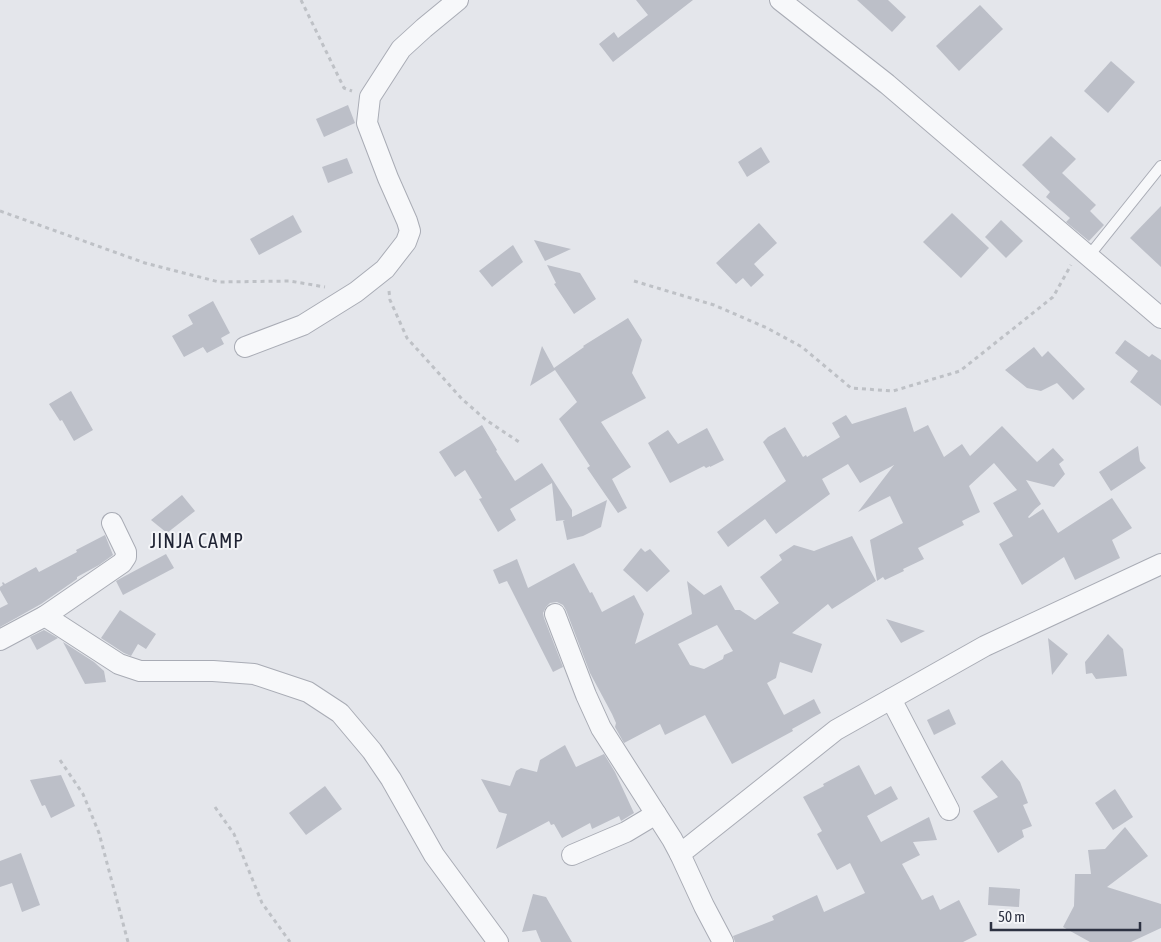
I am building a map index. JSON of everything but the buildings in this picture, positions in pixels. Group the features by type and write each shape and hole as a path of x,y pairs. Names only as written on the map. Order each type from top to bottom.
{"street":[{"path":"245,347 303,324 356,292 385,269 406,242 410,231 407,221 388,178 368,123 370,98 401,49 458,0"},
{"path":"780,0 887,84 1161,318"},
{"path":"0,640 45,616 122,563 126,557 126,552 112,523"},
{"path":"680,854 836,730 985,646 1161,564"},
{"path":"555,614 593,713 672,839 723,942"},
{"path":"45,616 119,664 140,671 214,671 254,674 308,692 340,714 372,750 391,779 434,855 498,942"},
{"path":"891,699 949,810"},
{"path":"572,855 626,832 656,814"}],"lane":[{"path":"1084,253 1161,166"}],"path":[{"path":"301,0 344,88 370,98"},
{"path":"0,211 145,263 219,282 290,281 356,292"},
{"path":"634,281 714,306 767,328 802,347 851,388 893,391 960,371 1053,297 1084,253"},
{"path":"385,269 390,300 406,338 462,399 486,420 520,442"},
{"path":"60,760 83,794 99,833 128,942"},
{"path":"215,807 234,834 262,904 290,942"}],"district":[{"name":"JINJA CAMP","path":"197,540"}]}
